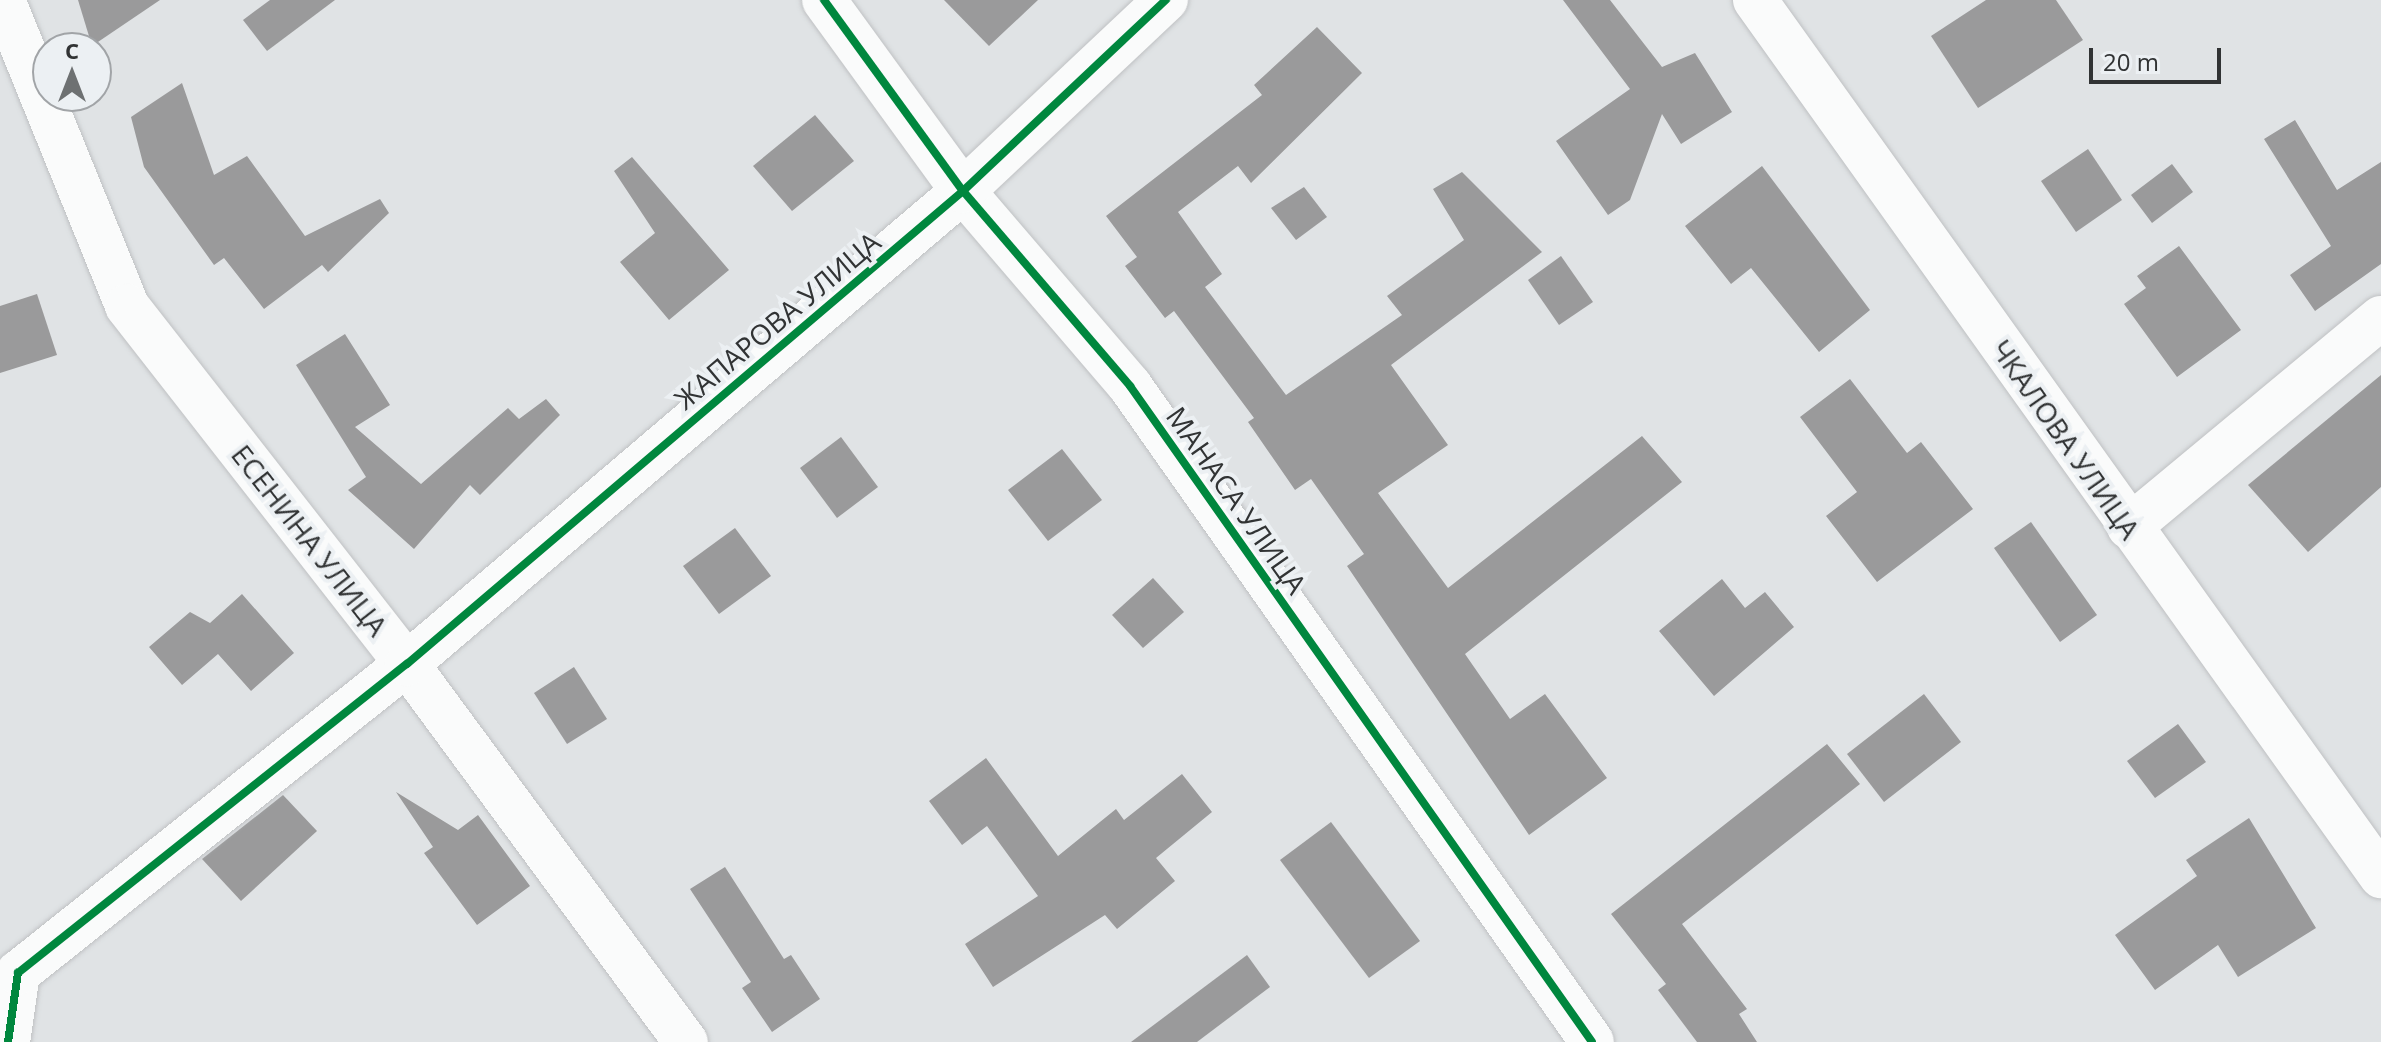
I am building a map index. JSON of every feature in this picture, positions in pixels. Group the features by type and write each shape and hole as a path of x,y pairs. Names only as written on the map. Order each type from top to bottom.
{"street":[{"name":"ЕСЕНИНА УЛИЦА","path":"3,0 127,306 407,664 686,1042"},
{"name":"МАНАСА УЛИЦА","path":"824,0 963,191 1130,386 1592,1042"},
{"name":"ЖАПАРОВА УЛИЦА","path":"8,1042 18,973 407,664 963,191 1166,0"},
{"name":"ЧКАЛОВА УЛИЦА","path":"1755,0 2381,876"},
{"path":"2129,527 2381,318"}],"building":[{"path":"78,0 160,0 112,32 88,32"},
{"path":"270,0 335,0 267,51 243,20"},
{"path":"944,0 1038,0 989,46"},
{"path":"1563,0 1610,0 1662,67 1695,53 1732,112 1681,144 1662,114 1630,200 1608,215 1556,141 1630,89"},
{"path":"1986,0 2056,0 2083,40 1978,108 1931,36"},
{"path":"1317,27 1362,73 1251,183 1238,166 1178,212 1222,274 1205,287 1286,395 1402,315 1387,296 1464,240 1433,189 1462,172 1542,252 1391,365 1448,445 1378,493 1448,588 1642,436 1682,482 1465,654 1510,719 1545,694 1607,778 1529,835 1347,566 1364,554 1311,479 1295,490 1248,422 1254,418 1174,311 1165,318 1125,266 1137,257 1106,216 1262,95 1254,85"},
{"path":"182,83 214,175 247,156 305,236 380,199 389,213 328,272 322,265 264,309 224,258 214,265 144,167 131,117"},
{"path":"815,115 854,161 792,211 753,166"},
{"path":"2295,120 2337,190 2381,162 2381,264 2315,311 2290,275 2331,246 2264,139"},
{"path":"2088,149 2122,200 2076,232 2041,181"},
{"path":"632,157 729,270 669,320 620,262 655,233 614,171"},
{"path":"2172,164 2193,192 2152,223 2131,195"},
{"path":"1762,166 1870,310 1819,352 1751,268 1731,284 1685,226"},
{"path":"1304,187 1327,217 1296,240 1271,208"},
{"path":"2179,246 2241,330 2177,377 2124,304 2146,288 2137,276"},
{"path":"1561,256 1593,302 1559,325 1528,280"},
{"path":"37,294 57,355 0,373 0,306"},
{"path":"345,334 390,405 355,427 421,484 508,408 519,419 546,399 560,415 480,495 470,485 414,549 348,490 366,477 296,365"},
{"path":"2381,375 2381,487 2308,552 2248,485"},
{"path":"1850,379 1907,453 1921,442 1973,509 1877,582 1826,516 1857,492 1800,417"},
{"path":"841,437 878,487 837,518 800,468"},
{"path":"1062,449 1102,500 1048,541 1008,490"},
{"path":"2031,522 2097,615 2060,642 1994,548"},
{"path":"735,528 771,576 719,614 683,566"},
{"path":"1153,578 1184,612 1143,648 1112,615"},
{"path":"1722,579 1745,608 1765,592 1794,627 1714,696 1659,631"},
{"path":"242,594 294,653 251,691 218,654 182,685 149,647 190,612 210,623"},
{"path":"574,667 607,719 567,744 534,693"},
{"path":"1924,694 1961,742 1884,802 1847,754"},
{"path":"2178,724 2206,762 2155,798 2127,761"},
{"path":"1827,744 1860,784 1682,924 1747,1009 1739,1014 1757,1042 1697,1042 1658,990 1666,984 1611,914"},
{"path":"986,758 1058,856 1116,809 1124,820 1182,774 1212,812 1156,858 1175,881 1117,929 1105,915 993,987 965,944 1038,896 987,826 962,845 929,801"},
{"path":"396,792 458,830 478,815 530,886 477,925 424,853 433,847"},
{"path":"283,795 317,831 241,901 202,859"},
{"path":"2249,818 2316,928 2238,977 2218,945 2155,990 2115,935 2197,876 2186,860"},
{"path":"1331,822 1420,941 1369,978 1280,860"},
{"path":"725,867 784,959 791,955 820,999 772,1032 742,988 751,982 690,889"},
{"path":"1247,955 1270,987 1197,1042 1131,1042"}],"cycle path":[{"path":"824,0 963,191 1130,386 1592,1042"},
{"path":"8,1042 18,973 407,664 963,191 1166,0"}]}
